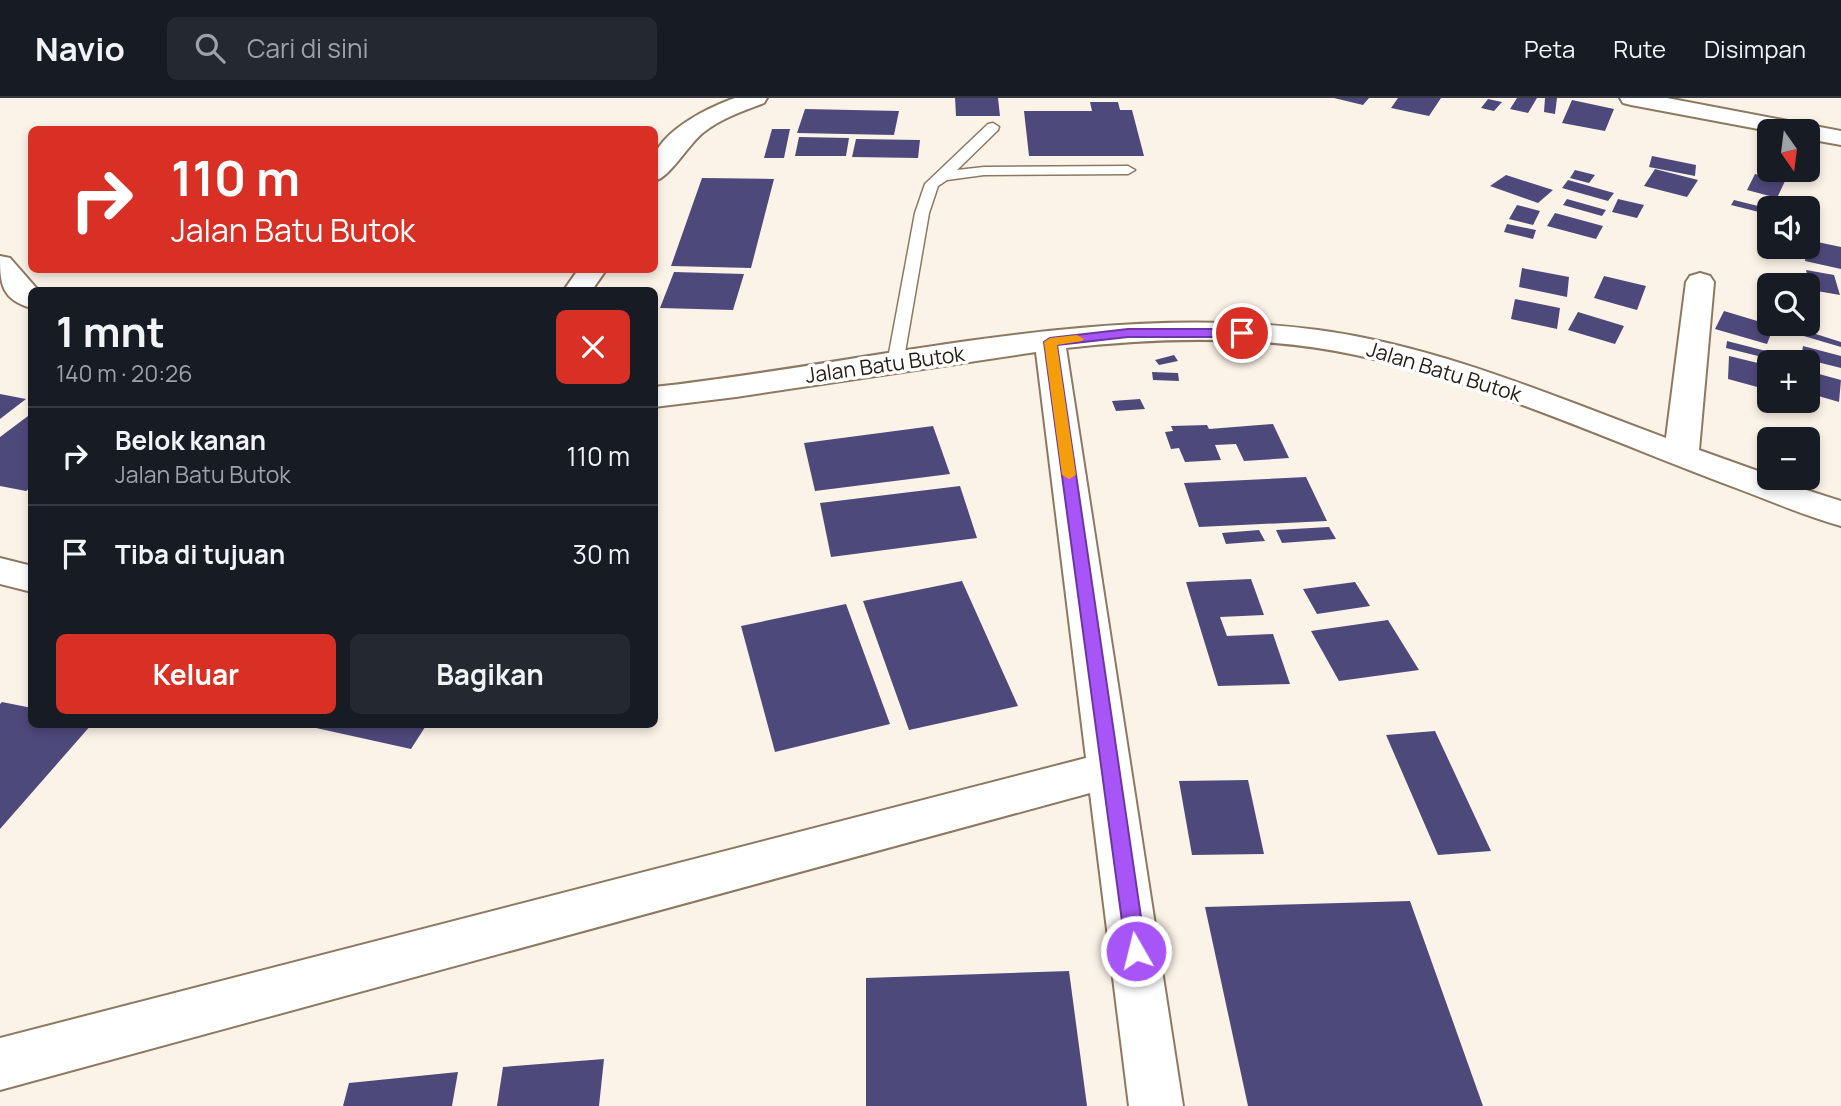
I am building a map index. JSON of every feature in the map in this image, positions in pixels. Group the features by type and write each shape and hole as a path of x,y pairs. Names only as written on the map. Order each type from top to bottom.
{"street":[{"path":"658,168 673,145 692,127 756,98"},
{"path":"1631,98 1757,122"},
{"path":"1820,134 1841,138"},
{"path":"0,264 28,297"},
{"path":"1681,456 1700,282"},
{"name":"Jalan Batu Butok","path":"658,397 719,391 1128,333 1242,333 1315,339 1384,351 1482,380 1841,514"},
{"path":"1050,342 1157,1106"},
{"path":"0,571 28,578"},
{"path":"0,1064 1111,769"}],"lane":[{"path":"895,364 922,213 932,184 993,127"},
{"path":"943,176 984,171 1128,170"}],"building":[{"path":"955,98 998,98 1000,116 956,116"},
{"path":"1334,98 1369,98 1363,105"},
{"path":"1398,98 1441,98 1429,116 1391,108"},
{"path":"1517,98 1537,98 1528,113 1510,109"},
{"path":"1545,98 1557,98 1555,114 1544,112"},
{"path":"1488,99 1502,102 1494,111 1481,108"},
{"path":"1572,100 1614,109 1605,131 1562,123"},
{"path":"1090,102 1118,102 1120,110 1132,110 1144,156 1029,156 1024,111 1092,111"},
{"path":"805,109 899,111 894,135 797,133"},
{"path":"772,129 790,129 784,158 764,158"},
{"path":"799,137 849,138 846,156 795,156"},
{"path":"856,139 920,140 918,158 852,157"},
{"path":"1652,156 1696,165 1695,176 1649,167"},
{"path":"1655,169 1698,180 1687,197 1644,186"},
{"path":"1575,170 1595,175 1589,183 1570,178"},
{"path":"1755,174 1757,182 1785,182 1778,196 1747,190"},
{"path":"1506,175 1553,190 1538,203 1490,186"},
{"path":"702,178 774,179 751,268 671,266"},
{"path":"1568,180 1614,193 1608,201 1562,188"},
{"path":"1567,199 1606,210 1602,216 1563,205"},
{"path":"1618,199 1644,205 1637,218 1612,212"},
{"path":"1734,200 1757,206 1757,212 1731,205"},
{"path":"1517,205 1540,211 1533,225 1509,219"},
{"path":"1555,213 1603,226 1596,239 1547,226"},
{"path":"1507,224 1536,230 1533,239 1504,232"},
{"path":"1820,243 1841,247 1841,269 1805,261 1820,259"},
{"path":"1522,268 1569,277 1567,297 1519,287"},
{"path":"1806,270 1834,275 1840,295 1820,292 1820,273 1807,273"},
{"path":"674,272 744,274 733,310 660,308"},
{"path":"1604,276 1646,286 1637,310 1594,298"},
{"path":"1515,299 1560,308 1557,329 1511,319"},
{"path":"1724,311 1757,321 1757,336 1770,336 1767,344 1715,329"},
{"path":"1578,312 1624,326 1615,344 1568,330"},
{"path":"1820,335 1841,342 1841,347 1804,336"},
{"path":"1727,341 1762,350 1757,350 1757,356 1726,348"},
{"path":"1803,346 1818,350 1802,350"},
{"path":"1820,350 1841,356 1841,368 1820,363"},
{"path":"1174,355 1178,361 1159,365 1155,360"},
{"path":"1729,356 1757,363 1757,387 1728,379"},
{"path":"1152,372 1178,373 1179,381 1153,380"},
{"path":"1820,374 1841,380 1839,402 1820,396"},
{"path":"0,394 26,399 0,419"},
{"path":"1140,399 1145,409 1116,411 1112,401"},
{"path":"28,416 26,491 0,486 0,437"},
{"path":"1273,424 1289,458 1244,461 1236,444 1215,445 1221,460 1185,462 1179,448 1171,449 1165,432 1173,431 1171,426 1207,425 1209,429"},
{"path":"933,426 950,474 815,491 804,443"},
{"path":"1306,477 1327,521 1199,527 1184,483"},
{"path":"960,486 977,538 831,557 820,503"},
{"path":"1329,527 1336,539 1282,543 1276,530"},
{"path":"1259,530 1265,541 1226,544 1222,533"},
{"path":"1251,579 1264,615 1220,617 1227,636 1273,634 1290,684 1218,686 1186,582"},
{"path":"962,581 1018,706 909,730 863,601"},
{"path":"1355,582 1370,606 1317,614 1303,589"},
{"path":"846,604 890,724 775,752 741,626"},
{"path":"1388,620 1419,670 1339,681 1311,631"},
{"path":"2,702 28,707 28,728 88,728 0,829"},
{"path":"316,728 424,728 411,749"},
{"path":"1435,731 1491,851 1438,855 1386,735"},
{"path":"1248,780 1264,854 1192,855 1179,781"},
{"path":"1410,901 1483,1106 1248,1106 1205,907"},
{"path":"1069,971 1087,1106 866,1106 866,978"},
{"path":"604,1059 599,1106 497,1106 503,1067"},
{"path":"458,1072 452,1106 343,1106 349,1083"}],"slow traffic":[{"path":"1069,475 1050,342 1077,339"}],"route":[{"path":"1136,951 1050,342 1128,333 1242,333"}]}
